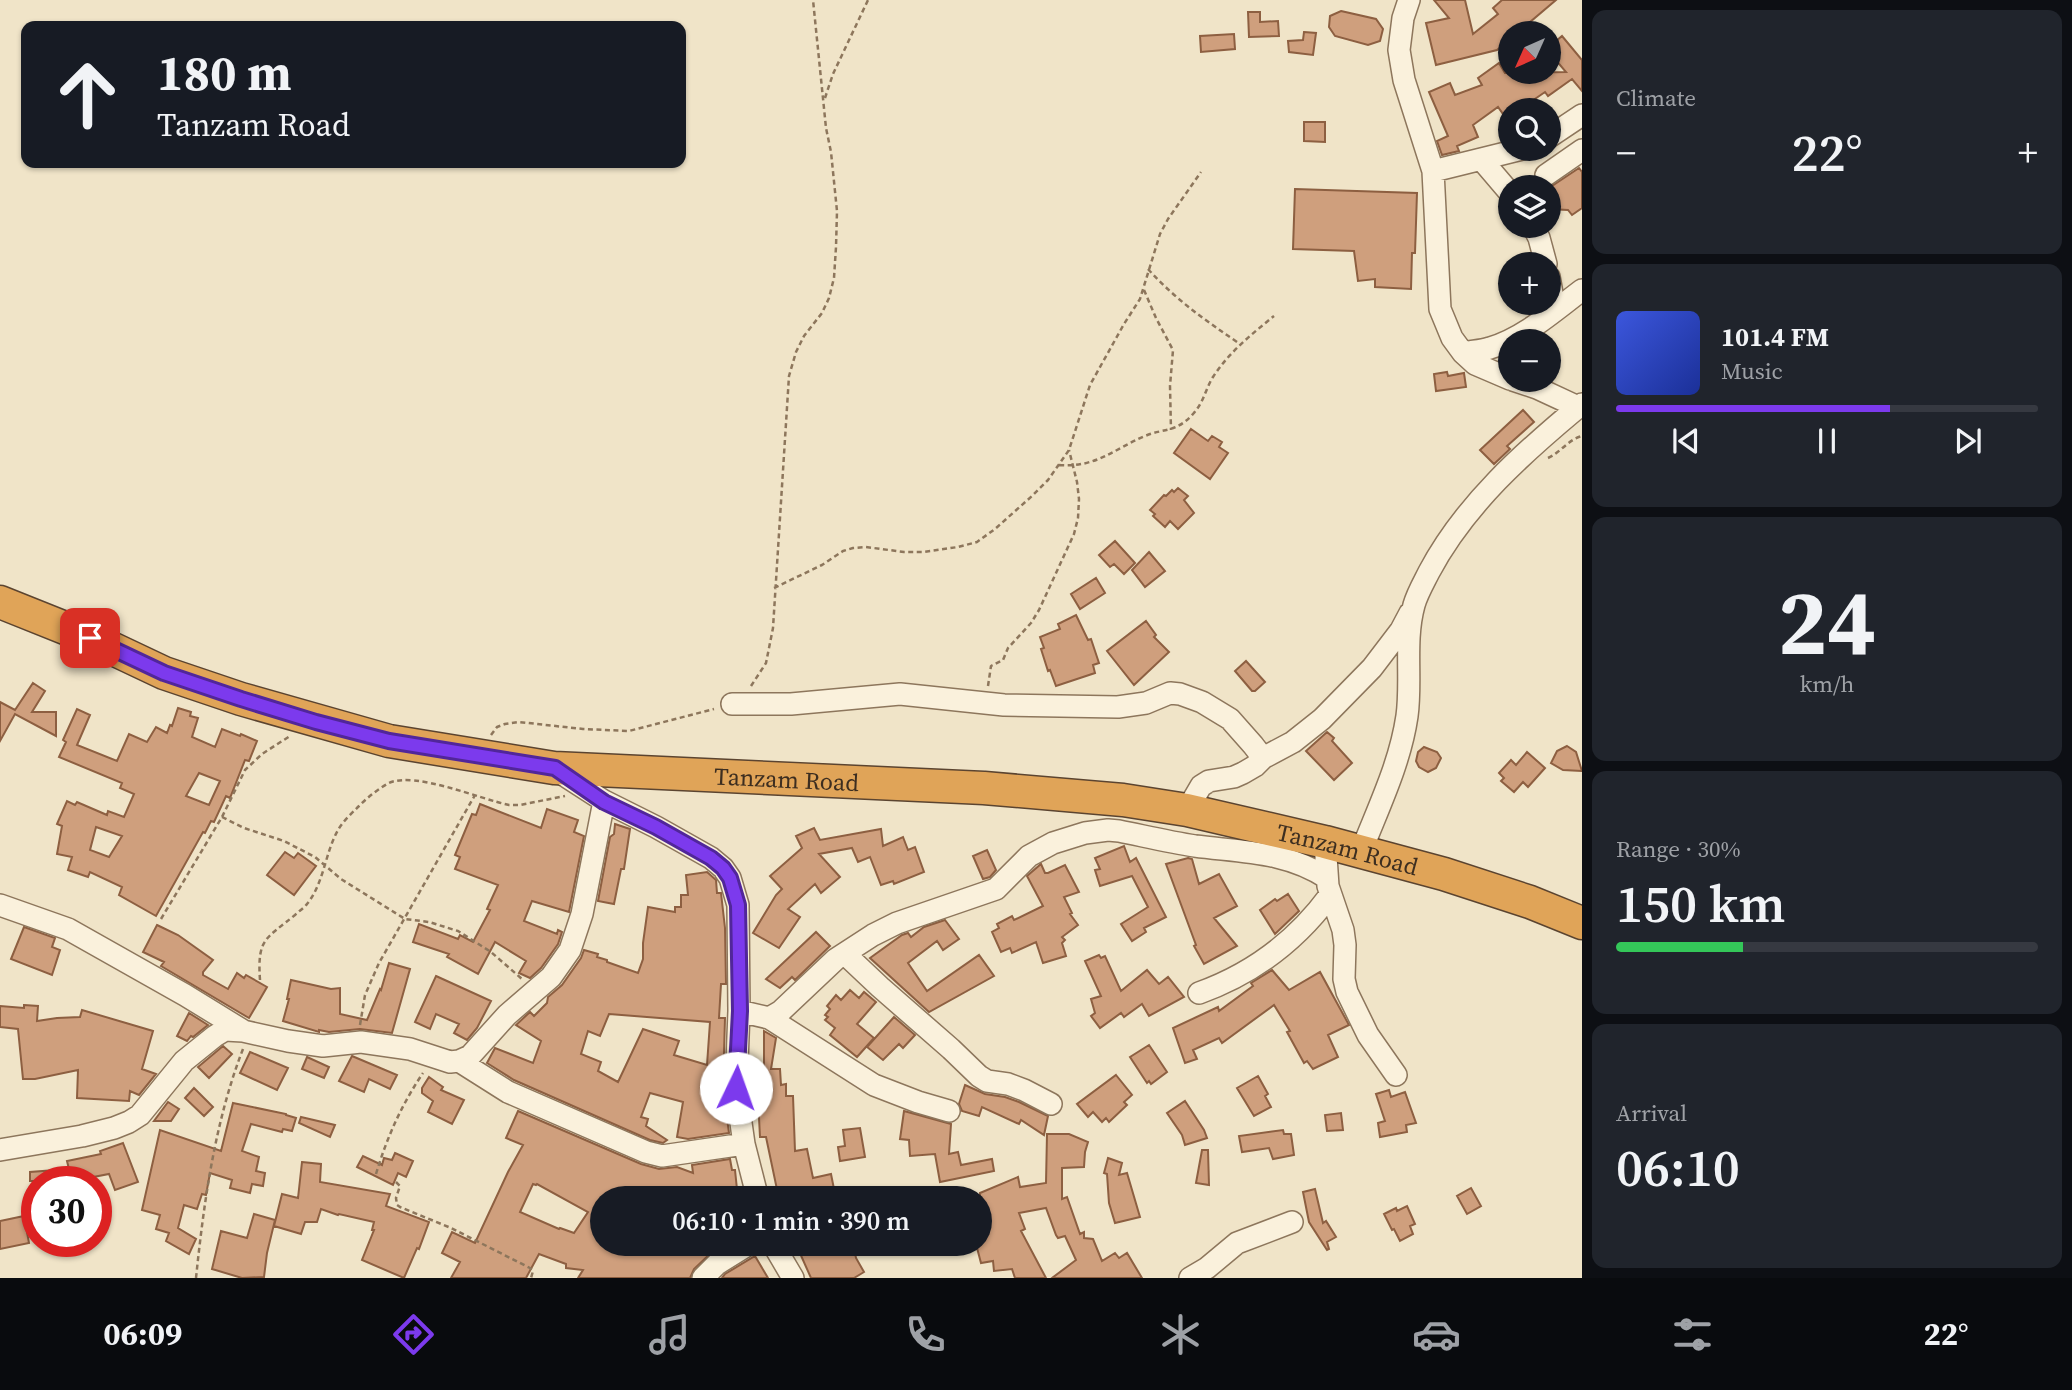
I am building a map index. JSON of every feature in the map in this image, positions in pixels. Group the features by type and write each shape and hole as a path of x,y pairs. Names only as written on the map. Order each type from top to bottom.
{"highway":[{"name":"Tanzam Road","path":"3,607 90,638 164,673 316,722 389,741 555,768 984,788 1123,800 1187,810 1325,842 1444,874 1530,902 1582,923"}],"street":[{"path":"1409,0 1403,18 1399,50 1404,80 1433,171 1440,309 1452,338 1463,353 1475,364 1498,373"},
{"path":"1561,129 1582,115"},
{"path":"1546,175 1582,150"},
{"path":"1433,171 1498,155"},
{"path":"1481,159 1498,179"},
{"path":"1561,306 1582,290"},
{"path":"1463,353 1489,349 1506,342 1548,315"},
{"path":"1187,810 1196,793 1209,781 1234,777 1293,742 1322,719 1371,668 1401,630 1436,559 1468,513 1517,461 1580,406 1547,392"},
{"path":"1361,852 1397,761 1404,734 1414,605"},
{"path":"732,704 791,704 900,694 977,703 1131,706 1170,693 1180,694 1202,702 1230,719 1263,758"},
{"path":"555,768 596,797 711,858 730,878 738,905 740,1011 736,1088 744,1144 755,1186"},
{"path":"0,1150 82,1136 130,1122 141,1115 171,1076 194,1052 225,1030 323,1046 361,1042 410,1049 450,1062 470,1056 491,1031 558,969 570,950 582,914 596,797"},
{"path":"769,1018 781,1011 822,971 873,935 897,923 996,889 1029,856 1085,833 1119,831 1193,846 1273,855 1310,867 1328,886"},
{"path":"1325,842 1328,886 1343,930 1344,979 1347,992 1368,1035 1396,1074"},
{"path":"1199,993 1238,977 1273,953 1298,932 1328,886"},
{"path":"0,905 68,929 247,1032"},
{"path":"845,954 979,1076 987,1081 1024,1090 1051,1104"},
{"path":"740,1011 769,1018 874,1085 949,1111"},
{"path":"459,1061 508,1093 646,1152 662,1156 744,1144"},
{"path":"1191,1278 1237,1243 1292,1222"},
{"path":"703,1278 729,1256"},
{"path":"780,1256 793,1278"}],"path":[{"path":"473,756 498,727 505,724 519,722 629,731 732,704 753,684 766,663 773,628 789,376 804,336 822,313 834,278 836,211 813,0"},
{"path":"824,102 833,74 868,0"},
{"path":"774,589 822,565 842,551 853,548 923,552 977,542 1015,512 1048,480 1069,450 1090,385 1140,299 1160,234 1201,172"},
{"path":"1148,269 1192,312 1240,344"},
{"path":"1143,289 1173,350 1171,430"},
{"path":"1059,465 1073,466 1093,462 1143,436 1171,430 1184,422 1203,401 1212,378 1240,344 1274,316"},
{"path":"977,703 989,685 991,666 1003,660 1008,648 1039,610 1074,534 1079,499 1069,450"},
{"path":"161,919 222,817 250,763 316,722"},
{"path":"260,980 260,957 268,935 307,904 318,884 338,830 348,817 366,799 391,782 422,782 497,802 520,805 596,797"},
{"path":"361,1042 361,1008 369,984 475,794"},
{"path":"222,817 244,828 284,841 315,857 333,873 405,919 429,922 458,931 491,952 536,991"},
{"path":"196,1278 203,1211 233,1077 247,1032"},
{"path":"376,1174 386,1142 407,1097 435,1056"},
{"path":"396,1182 400,1186 396,1198 400,1208 451,1228 530,1268 533,1271 531,1278"}],"building":[{"path":"1434,0 1465,0 1473,34 1498,14 1493,8 1502,0 1556,0 1531,21 1498,21 1497,50 1436,65 1426,23 1449,18"},
{"path":"1341,11 1376,19 1383,29 1380,41 1368,45 1335,36 1329,27 1330,16"},
{"path":"1248,12 1260,12 1260,22 1278,21 1279,36 1249,37"},
{"path":"1304,32 1316,33 1313,55 1289,52 1288,41 1303,40"},
{"path":"1234,34 1235,49 1201,52 1200,36"},
{"path":"1561,37 1582,60 1582,91 1572,79 1548,96 1545,92 1536,98 1498,98 1498,107 1473,125 1478,137 1457,146 1459,151 1442,155 1437,141 1448,136 1429,92 1450,83 1455,95 1482,85 1478,78 1498,64 1498,84 1561,84 1561,72 1566,72 1561,66"},
{"path":"1304,122 1325,122 1325,142 1304,141"},
{"path":"1579,168 1582,172 1582,208 1572,215 1568,210 1561,210 1561,180"},
{"path":"1295,189 1417,193 1411,289 1375,287 1375,279 1358,281 1354,251 1293,249"},
{"path":"1447,372 1448,376 1464,373 1466,387 1436,391 1434,374"},
{"path":"1523,410 1534,422 1507,446 1510,449 1494,464 1480,450"},
{"path":"1191,429 1208,441 1212,436 1222,442 1219,447 1228,453 1210,479 1174,453"},
{"path":"1178,488 1188,496 1184,500 1194,513 1178,529 1170,521 1165,527 1150,510 1164,495"},
{"path":"1115,541 1135,563 1124,574 1114,564 1110,567 1099,555"},
{"path":"1149,552 1165,571 1145,587 1132,570"},
{"path":"1096,578 1105,593 1080,609 1071,594"},
{"path":"1076,615 1088,640 1091,639 1099,663 1093,665 1095,673 1056,686 1050,670 1048,671 1040,637 1060,629 1058,624"},
{"path":"1146,621 1156,635 1154,637 1169,652 1134,685 1107,651"},
{"path":"1246,661 1265,682 1255,691 1252,691 1235,671"},
{"path":"33,683 45,691 32,712 56,712 56,736 15,714 0,741 0,702 15,710"},
{"path":"178,708 191,712 190,716 198,718 192,737 215,747 222,729 257,741 249,761 245,760 230,798 226,796 214,822 211,821 205,833 203,832 156,916 119,895 122,887 90,872 88,877 68,870 72,857 57,854 62,826 57,824 67,801 75,805 77,802 107,815 108,811 124,817 134,794 120,788 122,783 59,757 66,742 63,740 77,709 90,715 77,745 117,761 129,734 147,742 156,727 167,733 170,725 172,726","holes":["199,773 220,781 209,805 186,796","96,827 122,836 109,857 90,850"]},
{"path":"1327,732 1352,763 1334,780 1306,751"},
{"path":"1567,746 1576,752 1582,771 1563,770 1551,763 1557,751"},
{"path":"1424,747 1437,752 1441,758 1436,768 1428,772 1419,767 1416,761 1418,752"},
{"path":"1527,752 1545,768 1528,787 1523,782 1514,792 1501,781 1504,778 1499,773 1511,760 1516,765"},
{"path":"480,804 541,828 547,809 578,820 574,832 584,836 569,912 532,901 524,921 557,934 558,930 562,932 558,944 541,968 530,978 519,973 526,961 495,942 478,974 447,957 449,954 413,942 419,924 458,939 460,935 473,942 490,910 487,909 498,885 455,869 460,857 455,855 472,814 476,815"},
{"path":"615,824 630,829 624,869 621,869 614,904 598,901"},
{"path":"814,828 820,840 881,829 883,846 903,837 908,850 915,847 924,872 894,884 893,881 881,885 870,857 858,862 852,848 819,854 840,877 821,893 815,884 788,909 800,917 779,948 753,933 782,889 770,876 802,848 796,836"},
{"path":"1124,846 1130,862 1136,858 1166,917 1144,928 1146,932 1132,941 1121,924 1148,907 1132,876 1100,886 1095,870 1100,869 1095,858"},
{"path":"987,850 996,870 990,877 983,879 973,856"},
{"path":"285,852 294,858 298,853 316,866 294,895 267,875"},
{"path":"1192,859 1199,884 1219,874 1237,906 1214,918 1237,946 1204,964 1194,946 1196,945 1166,864"},
{"path":"1041,864 1045,873 1065,865 1079,892 1064,897 1072,913 1070,914 1078,925 1062,937 1065,940 1062,943 1066,956 1043,963 1036,942 1012,953 1010,948 1001,952 992,932 999,928 997,924 1012,916 1014,920 1043,906 1027,876"},
{"path":"707,872 716,880 717,893 721,893 726,984 721,984 719,1018 725,1018 723,1088 729,1133 688,1139 677,1137 683,1102 650,1093 641,1117 648,1119 646,1126 667,1140 663,1143 650,1140 514,1080 487,1063 495,1048 533,1063 541,1041 516,1025 530,1012 534,1016 547,1003 548,997 562,985 584,950 638,973 643,959 648,907 675,912 675,907 681,907 681,895 688,895 686,875","holes":["609,1014 710,1022 707,1065 674,1055 679,1041 643,1029 618,1082 598,1071 601,1062 581,1054 588,1031 600,1036"]},
{"path":"1288,894 1299,911 1275,934 1260,910 1275,899 1277,901"},
{"path":"945,920 959,939 943,950 937,941 908,963 927,991 979,955 994,976 929,1012 870,958 902,935 908,933 911,937 924,927"},
{"path":"157,925 178,935 213,960 203,975 228,989 237,973 267,987 249,1018 161,966 164,962 143,952"},
{"path":"24,927 55,938 52,947 60,950 52,975 11,959"},
{"path":"816,932 830,946 795,980 792,977 780,988 766,979"},
{"path":"1099,955 1101,958 1105,956 1121,991 1147,970 1159,984 1168,977 1184,997 1149,1016 1142,1004 1124,1017 1121,1013 1100,1028 1091,1016 1095,1013 1091,999 1101,996 1085,961"},
{"path":"389,963 410,969 392,1033 360,1029 319,1032 283,1021 291,980 331,989 340,988 340,1014 367,1020 381,990"},
{"path":"1272,970 1289,990 1320,972 1349,1025 1328,1035 1338,1057 1313,1069 1307,1061 1304,1063 1287,1032 1290,1031 1274,1005 1222,1043 1219,1038 1193,1050 1197,1059 1185,1063 1173,1028 1218,1007 1219,1011 1253,986 1251,983"},
{"path":"436,976 491,1001 477,1028 467,1040 454,1033 459,1024 436,1014 430,1029 415,1022"},
{"path":"850,990 859,998 864,992 876,1002 857,1024 874,1038 857,1057 830,1035 835,1028 825,1020 830,1009 827,1006 836,995 841,1000"},
{"path":"24,1005 38,1006 37,1021 80,1017 82,1010 153,1031 142,1069 156,1074 139,1095 130,1091 129,1101 77,1098 78,1070 23,1079 18,1029 0,1027 0,1006 24,1008"},
{"path":"189,1013 208,1025 187,1041 177,1036"},
{"path":"894,1017 915,1035 903,1048 899,1044 883,1060 867,1047"},
{"path":"764,1031 776,1038 771,1069 780,1069 781,1085 786,1084 786,1096 793,1096 795,1151 807,1149 813,1178 831,1174 833,1186 776,1186 766,1137 760,1137 758,1098 764,1097"},
{"path":"1149,1045 1167,1072 1151,1084 1149,1081 1147,1083 1130,1057"},
{"path":"223,1046 232,1054 209,1078 198,1067"},
{"path":"250,1052 288,1068 277,1090 240,1073"},
{"path":"352,1056 397,1075 390,1089 369,1079 364,1092 339,1081"},
{"path":"307,1057 329,1067 324,1078 302,1069"},
{"path":"1116,1075 1132,1095 1124,1102 1127,1105 1109,1122 1106,1118 1102,1122 1093,1112 1088,1117 1077,1104"},
{"path":"1258,1076 1268,1094 1265,1096 1271,1107 1254,1116 1237,1088"},
{"path":"429,1077 443,1087 441,1090 464,1100 452,1124 428,1112 433,1101 422,1093 422,1088"},
{"path":"965,1085 985,1094 1019,1102 1048,1116 1044,1135 1021,1120 1019,1124 982,1107 979,1116 962,1111 959,1104"},
{"path":"194,1088 213,1107 204,1116 185,1098"},
{"path":"1389,1090 1391,1097 1405,1092 1416,1123 1406,1125 1407,1132 1380,1137 1378,1123 1385,1121 1376,1094"},
{"path":"1185,1101 1207,1138 1185,1145 1182,1135 1167,1113"},
{"path":"168,1102 179,1109 171,1121 154,1121"},
{"path":"233,1103 296,1118 292,1131 283,1129 282,1132 251,1124 242,1151 259,1157 256,1171 265,1173 263,1186 252,1184 250,1193 230,1188 232,1180 210,1173 206,1195 202,1194 197,1209 184,1205 178,1228 196,1239 189,1254 166,1241 169,1233 156,1229 160,1215 142,1210 160,1130 221,1151"},
{"path":"518,1111 641,1164 659,1169 677,1167 693,1173 692,1165 730,1159 732,1170 735,1170 737,1186 590,1186 590,1256 708,1256 694,1269 690,1278 578,1278 583,1270 566,1268 566,1264 539,1254 526,1278 451,1278 460,1262 442,1253 452,1232 475,1243 523,1145 506,1138","holes":["533,1184 588,1212 574,1233 520,1212"]},
{"path":"904,1111 951,1124 949,1154 958,1152 961,1165 992,1159 994,1171 940,1182 935,1154 910,1156 909,1140 900,1139"},
{"path":"1341,1113 1343,1130 1327,1131 1325,1115"},
{"path":"301,1117 335,1125 330,1137 299,1123"},
{"path":"860,1128 865,1157 840,1161 838,1147 845,1146 843,1130"},
{"path":"1283,1130 1284,1134 1291,1134 1294,1155 1273,1159 1269,1148 1242,1152 1239,1136"},
{"path":"1047,1134 1069,1134 1088,1142 1084,1167 1062,1168 1062,1199 1067,1197 1080,1234 1084,1232 1084,1238 1093,1239 1102,1261 1115,1253 1119,1258 1127,1253 1142,1278 1052,1278 1076,1260 1065,1236 1058,1238 1056,1235 1046,1208 1019,1213 1025,1229 1021,1231 1046,1278 1015,1278 1012,1269 994,1271 993,1261 981,1263 979,1256 992,1256 992,1188 1018,1177 1020,1187 1046,1183"},
{"path":"123,1143 138,1182 115,1190 112,1166 68,1166 67,1161 101,1154 100,1151"},
{"path":"1202,1150 1208,1150 1209,1185 1196,1183"},
{"path":"395,1153 413,1161 406,1177 398,1173 393,1185 357,1167 363,1156 382,1165 384,1158 392,1160"},
{"path":"1108,1158 1122,1163 1119,1175 1127,1173 1140,1217 1115,1223 1109,1203 1107,1174 1104,1173"},
{"path":"302,1162 321,1164 320,1182 390,1194 386,1206 429,1222 404,1278 362,1260 374,1230 374,1222 321,1209 317,1222 305,1222 301,1234 274,1226 282,1194 298,1198"},
{"path":"1471,1188 1481,1206 1467,1214 1457,1196"},
{"path":"1315,1189 1323,1223 1326,1221 1336,1237 1327,1242 1327,1250 1309,1222 1303,1192"},
{"path":"1407,1206 1415,1224 1410,1226 1413,1234 1400,1241 1384,1214"},
{"path":"254,1214 275,1220 264,1277 242,1278 212,1269 221,1231 247,1238"},
{"path":"21,1217 21,1245 0,1249 0,1221"},
{"path":"755,1256 768,1278 722,1278"},
{"path":"801,1256 856,1256 864,1272 854,1278 811,1278"}],"route":[{"path":"90,638 164,673 316,722 389,741 555,768 604,802 711,858 730,878 738,905 740,1011 736,1088"}]}
